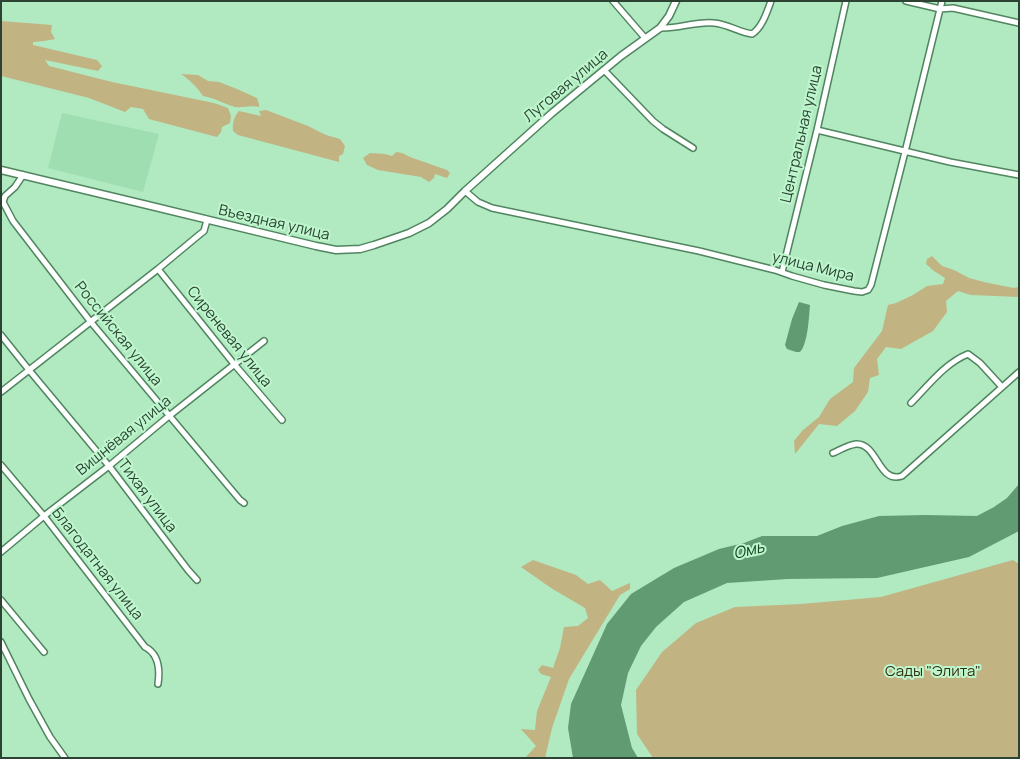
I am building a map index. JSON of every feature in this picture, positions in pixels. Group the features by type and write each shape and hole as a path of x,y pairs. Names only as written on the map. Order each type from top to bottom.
{"street":[{"path":"613,1 645,38"},
{"name":"Луговая улица","path":"466,190 552,113 632,47 660,28 669,16 676,1"},
{"path":"660,28 678,28 714,22 752,34 755,33 763,20 771,1"},
{"name":"Центральная улица","path":"782,272 846,1"},
{"path":"906,1 940,9 953,8 1019,23"},
{"name":"улица Мира","path":"466,190 478,202 492,208 663,243 854,291 862,292 868,290 905,152 942,1"},
{"path":"604,70 662,129 693,148"},
{"path":"817,130 905,152 1019,175"},
{"name":"Въездная улица","path":"1,170 336,250 360,249 401,236 429,223 466,190"},
{"name":"Российская улица","path":"23,175 15,187 5,196 3,202 12,221 90,322 244,503"},
{"path":"1,392 158,270 204,231 207,220"},
{"name":"Сиреневая улица","path":"158,270 282,420"},
{"name":"Тихая улица","path":"1,335 109,466 197,580"},
{"name":"Вишнёвая улица","path":"1,552 264,341"},
{"path":"911,403 958,358 968,354 980,362 1002,387"},
{"path":"833,453 854,444 862,444 867,447 891,477 902,476 1019,372"},
{"name":"Благодатная улица","path":"1,465 44,516 145,647 153,652 157,661 158,684"},
{"path":"1,600 44,652"},
{"path":"1,642 29,699 50,737 65,758"}],"shaded area":[{"path":"62,113 159,134 143,192 48,168"}],"green space":[{"path":"1,21 52,25 51,32 55,39 33,42 33,45 97,60 102,66 98,71 45,60 49,66 112,82 214,103 228,108 231,116 230,123 222,127 217,137 149,119 143,109 131,107 125,112 89,98 1,76"},
{"path":"181,74 198,75 208,81 219,82 237,89 257,98 259,107 235,107 203,96"},
{"path":"266,110 340,139 345,146 343,154 339,156 339,162 238,135 233,131 234,120 239,111 261,116 259,111"},
{"path":"396,152 447,170 450,173 447,178 435,174 434,178 429,182 421,177 378,170 367,165 363,158 370,153 392,156"},
{"path":"932,256 942,266 969,278 1014,288 1019,287 1019,297 971,295 958,291 946,301 947,312 933,331 901,349 886,347 877,359 879,375 870,378 868,392 855,411 837,426 819,424 795,454 794,441 803,430 819,417 830,399 853,382 854,368 882,331 888,305 913,295 927,286 943,284 945,278 926,264 927,259"},
{"path":"533,560 576,575 588,584 600,580 612,591 630,583 630,589 620,595 569,679 552,728 545,758 525,758 536,746 521,729 535,730 537,711 551,677 541,674 538,670 542,665 553,668 560,648 564,627 578,626 588,618 585,608 521,567"},
{"name":"Сады \"Элита\"","path":"1013,560 1019,564 1019,758 653,758 637,734 636,690 662,652 696,623 735,607 801,604 881,597"}],"water":[{"path":"799,302 810,305 805,343 800,352 796,352 787,349 785,345"},
{"name":"Омь","path":"1019,484 1019,531 969,557 877,578 788,579 727,583 684,602 656,627 641,646 628,673 621,705 632,748 638,758 573,758 568,728 571,704 607,624 631,594 674,568 719,549 762,536 817,536 842,526 879,516 977,516 1007,498"}]}
